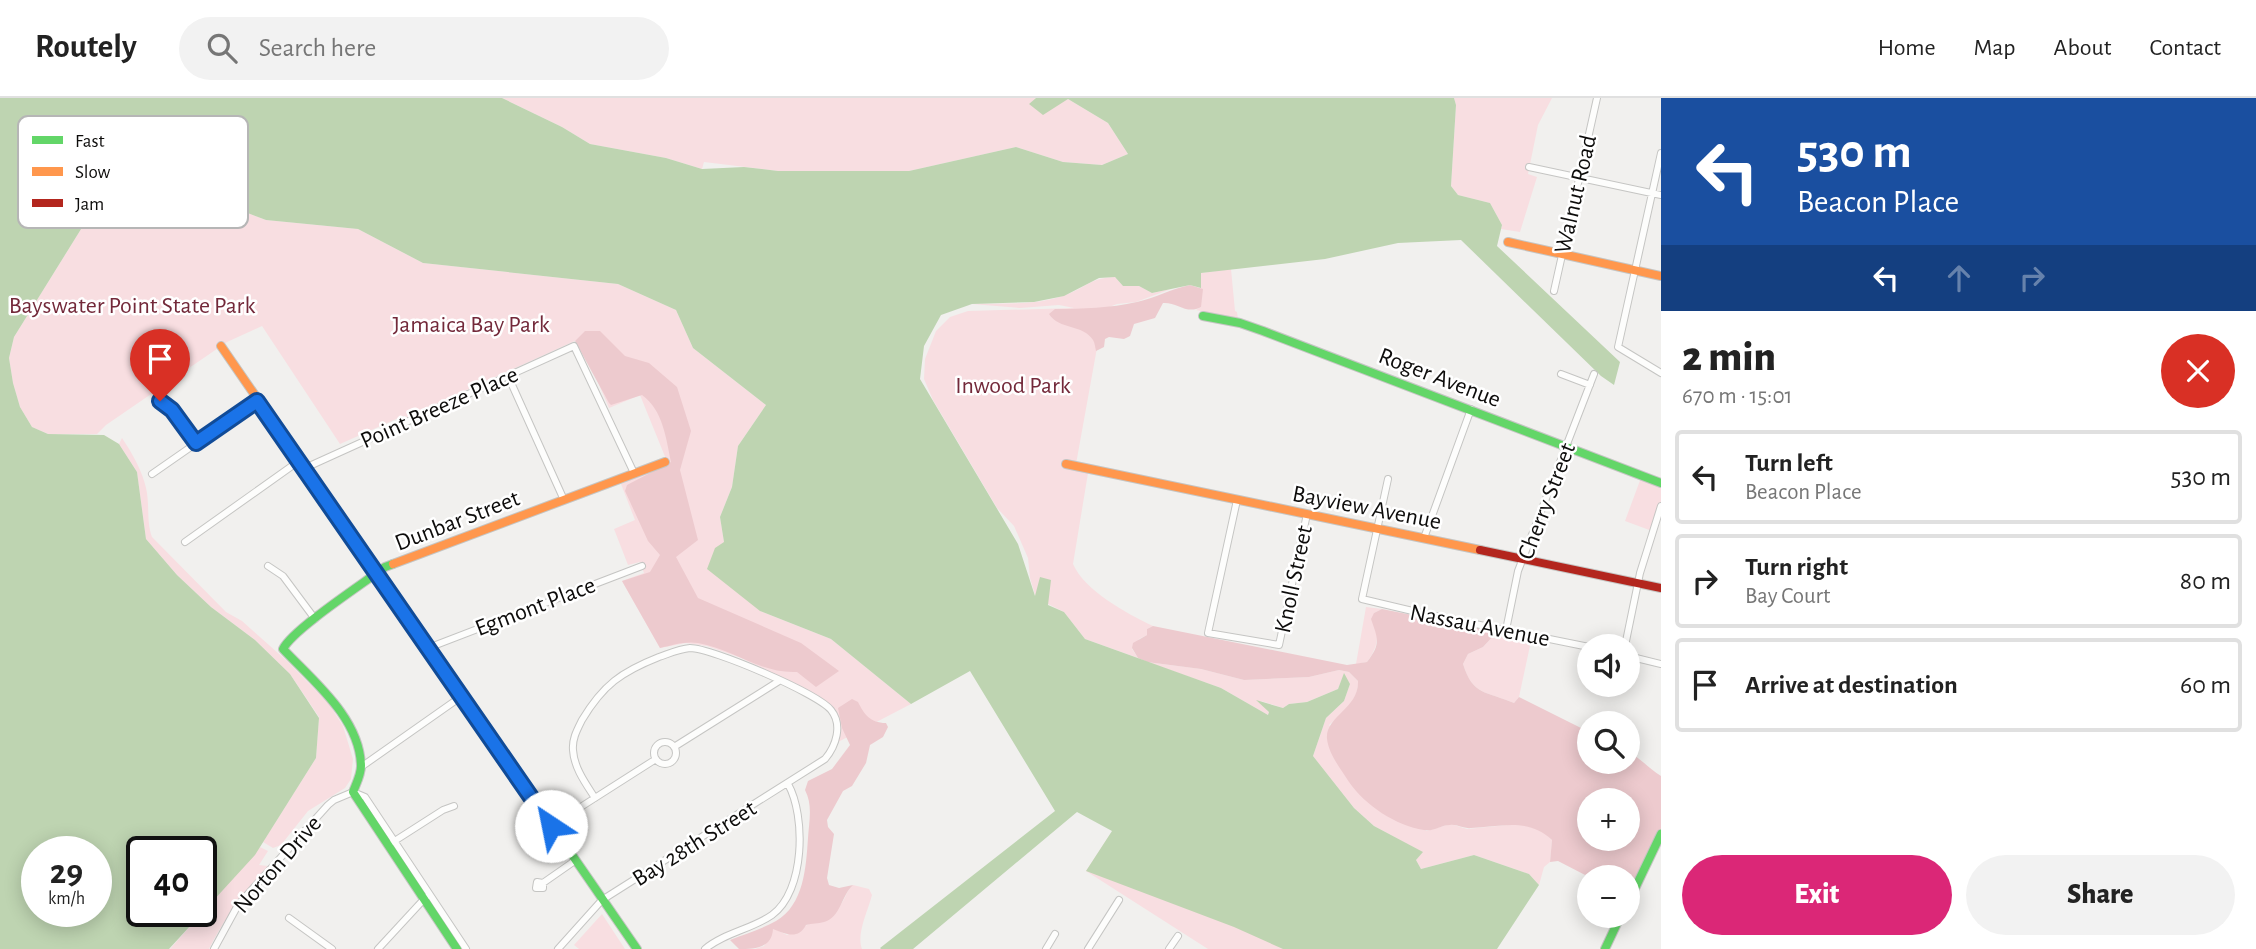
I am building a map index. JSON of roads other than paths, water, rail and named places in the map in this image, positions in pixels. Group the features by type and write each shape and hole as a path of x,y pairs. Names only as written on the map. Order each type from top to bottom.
{"street":[{"name":"Walnut Road","path":"1554,291 1597,98"},
{"path":"1661,153 1618,347 1661,373"},
{"path":"1529,166 1661,195"},
{"path":"1508,242 1661,276"},
{"name":"Roger Avenue","path":"1203,316 1240,323 1263,331 1661,483"},
{"path":"221,346 637,949"},
{"name":"Point Breeze Place","path":"185,542 302,465 574,346 634,473"},
{"path":"1561,374 1590,385"},
{"name":"Cherry Street","path":"1506,630 1518,571 1594,374"},
{"path":"508,376 564,500"},
{"path":"160,401 172,410 196,443"},
{"path":"152,474 257,401"},
{"path":"1424,538 1471,409"},
{"name":"Dunbar Street","path":"361,767 352,731 342,713 283,649 286,643 385,567 665,462"},
{"name":"Bayview Avenue","path":"1066,464 1661,588"},
{"path":"1377,528 1388,479"},
{"name":"Knoll Street","path":"1237,500 1208,633 1279,645 1307,514"},
{"path":"1628,634 1639,583 1661,506"},
{"name":"Nassau Avenue","path":"1377,528 1362,599 1577,645"},
{"path":"268,566 283,576 315,619"},
{"name":"Egmont Place","path":"428,648 642,566"},
{"path":"596,798 579,771 574,757 573,740 592,704 616,678 667,654 691,648 726,656 779,681"},
{"path":"1640,659 1661,664"},
{"path":"674,747 779,681"},
{"name":"Bay 28th Street","path":"558,949 603,900 825,759 836,743 837,728 831,710 779,681"},
{"path":"462,696 361,767 353,792 466,949"},
{"path":"669,743 674,747 676,754 669,763 656,759 654,752 659,744 669,743"},
{"path":"551,826 656,759"},
{"path":"705,949 773,914 787,898 793,881 800,835 797,804 788,784"},
{"name":"Norton Drive","path":"214,949 238,905 334,800 353,792"},
{"path":"391,843 443,810 454,806"},
{"path":"1640,878 1661,834"},
{"path":"543,883 576,860"},
{"path":"378,949 427,896"},
{"path":"427,896 457,949"},
{"path":"1088,949 1119,900"},
{"path":"289,918 332,949"},
{"path":"1605,949 1616,928"},
{"path":"1055,934 1047,947 1057,949"},
{"path":"1169,949 1178,936"}],"park label":[{"name":"Bayswater Point State Park","path":"132,305"},
{"name":"Jamaica Bay Park","path":"471,324"},
{"name":"Inwood Park","path":"1013,385"}]}
